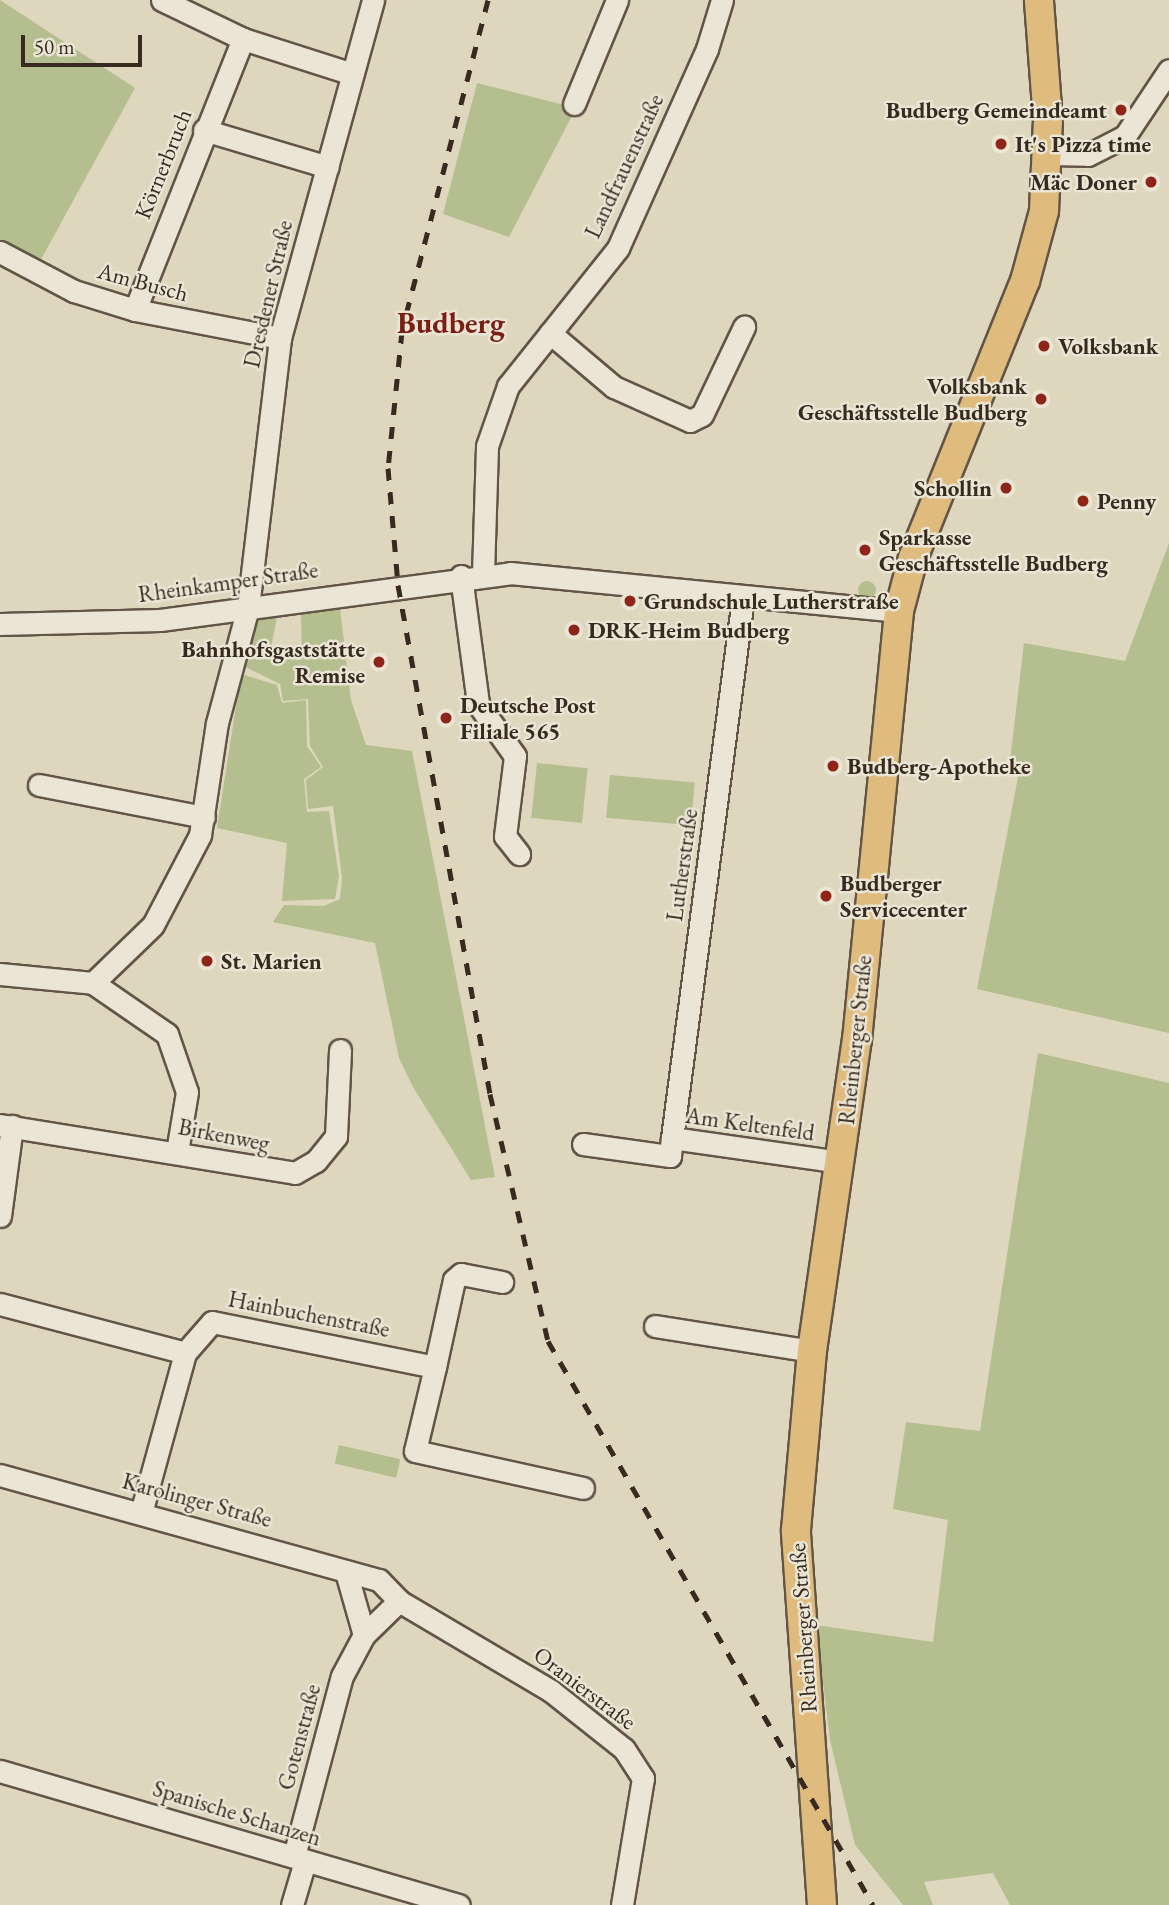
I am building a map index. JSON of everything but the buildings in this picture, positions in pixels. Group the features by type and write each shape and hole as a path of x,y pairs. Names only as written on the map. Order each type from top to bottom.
{"main road":[{"name":"Rheinberger Straße","path":"821,1905 796,1530 812,1351 841,1162 899,611 913,558 1025,281 1044,211 1049,154 1039,0"}],"street":[{"path":"162,0 243,39 354,74"},
{"name":"Dresdener Straße","path":"93,983 153,925 204,817 217,723 247,607 280,338 373,0"},
{"path":"575,104 617,0"},
{"name":"Landfrauenstraße","path":"483,574 494,420 508,386 625,234 707,49 722,0"},
{"name":"Körnerbruch","path":"135,310 204,130 243,39"},
{"path":"1049,154 1092,154 1125,136 1169,71"},
{"path":"204,130 328,167"},
{"name":"Am Busch","path":"0,252 74,291 135,310 280,338"},
{"path":"550,333 614,387 690,421 702,415 744,327"},
{"name":"Rheinkamper Straße","path":"0,624 160,620 483,574 569,574 743,598 899,611"},
{"path":"461,576 478,704 515,755 505,836 519,854"},
{"name":"Lutherstraße","path":"672,1138 743,598"},
{"path":"39,785 204,817"},
{"path":"0,974 93,983 167,1034 177,1049 187,1092 177,1152"},
{"name":"Birkenweg","path":"6,1125 177,1152 286,1174 304,1170 336,1136 340,1050"},
{"path":"0,1216 6,1125"},
{"name":"Am Keltenfeld","path":"583,1144 670,1156 672,1138 841,1162"},
{"path":"502,1282 461,1274 454,1280 415,1451 583,1488"},
{"path":"0,1304 186,1353"},
{"name":"Hainbuchenstraße","path":"141,1513 186,1353 212,1322 435,1367"},
{"path":"655,1326 812,1351"},
{"name":"Karolinger Straße","path":"0,1475 379,1580"},
{"path":"346,1572 364,1635"},
{"name":"Oranierstraße","path":"379,1580 399,1601 551,1691 638,1766 645,1790 622,1905"},
{"name":"Gotenstraße","path":"292,1905 300,1858 342,1676 364,1635 399,1601"},
{"name":"Spanische Schanzen","path":"0,1771 459,1905"}],"green space":[{"path":"0,0 135,88 39,263 0,241"},
{"path":"477,83 576,108 509,237 443,214"},
{"path":"1169,543 1169,1033 977,989 1019,772 1009,769 1024,643 1125,661"},
{"path":"867,581 873,584 876,590 873,596 867,599 861,596 858,590 861,584"},
{"path":"340,609 351,700 366,745 412,751 495,1177 471,1180 413,1087 399,1058 375,943 273,922 284,905 324,906 340,899 342,878 333,806 308,809 306,780 323,767 310,746 308,699 283,701 280,684 243,666 255,619 277,617 269,658 302,660 301,614"},
{"path":"241,674 277,685 282,703 306,700 307,746 321,767 304,779 307,812 329,811 339,876 335,899 282,901 287,843 217,828"},
{"path":"537,763 588,768 582,823 531,818"},
{"path":"610,775 695,782 691,825 606,818"},
{"path":"1038,1053 1169,1083 1169,1905 1010,1905 993,1873 924,1882 933,1905 903,1905 855,1845 830,1740 816,1625 933,1642 948,1520 893,1509 906,1422 980,1431"},
{"path":"339,1445 400,1459 396,1478 335,1464"}],"railway":[{"path":"488,0 402,331 388,468 398,585 490,1094 548,1341 873,1905"}],"place":[{"name":"Budberg Gemeindeamt","path":"1121,110"},
{"name":"It's Pizza time","path":"1001,144"},
{"name":"Mäc Doner","path":"1151,182"},
{"name":"Volksbank","path":"1044,346"},
{"name":"Volksbank Geschäftsstelle Budberg","path":"1041,399"},
{"name":"Schollin","path":"1006,488"},
{"name":"Penny","path":"1083,501"},
{"name":"Sparkasse Geschäftsstelle Budberg","path":"865,550"},
{"name":"Grundschule Lutherstraße","path":"630,601"},
{"name":"DRK-Heim Budberg","path":"574,630"},
{"name":"Bahnhofsgaststätte Remise","path":"379,662"},
{"name":"Deutsche Post Filiale 565","path":"446,718"},
{"name":"Budberg-Apotheke","path":"833,766"},
{"name":"Budberger Servicecenter","path":"826,896"},
{"name":"St. Marien","path":"207,961"}],"district":[{"name":"Budberg","path":"451,323"}]}
